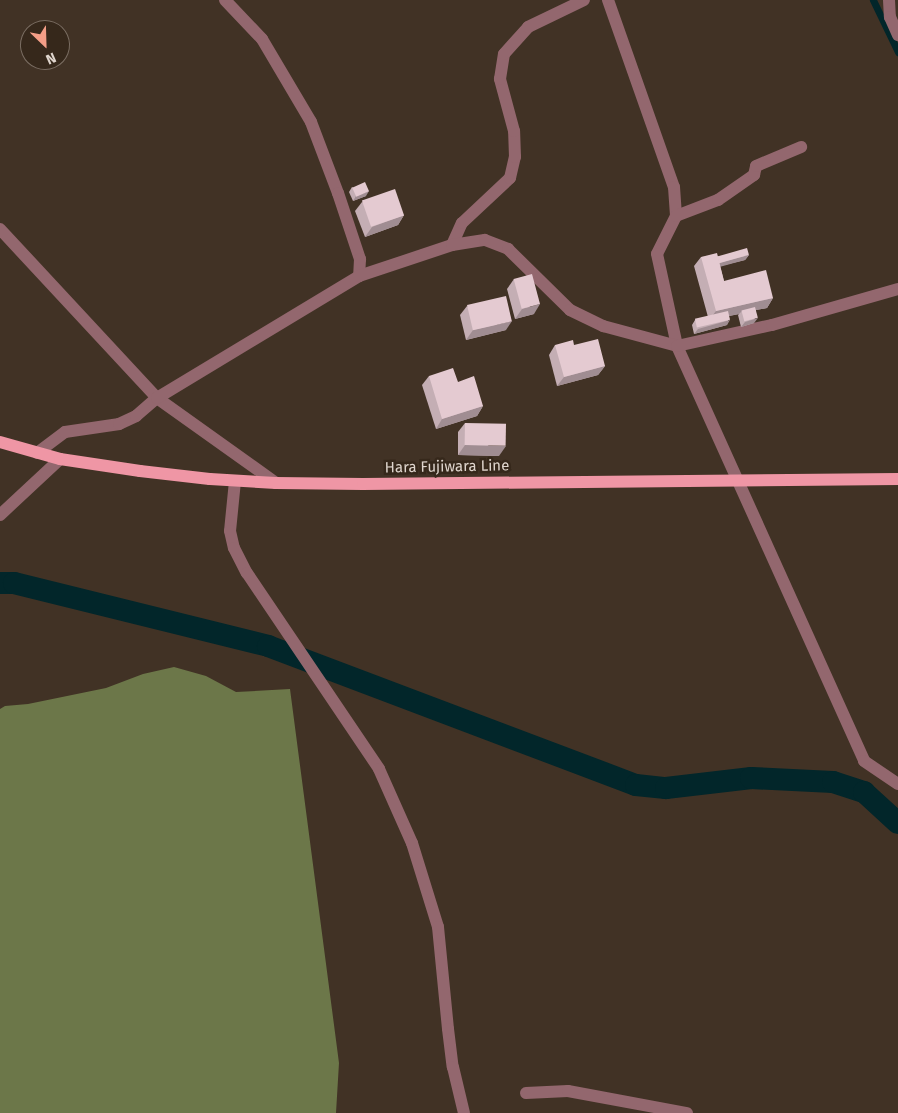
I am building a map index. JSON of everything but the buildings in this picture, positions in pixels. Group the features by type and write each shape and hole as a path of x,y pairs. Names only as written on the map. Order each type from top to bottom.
{"main road":[{"name":"Hara Fujiwara Line","path":"0,442 60,459 140,471 235,481 276,483 363,484 898,479"}],"street":[{"path":"225,0 262,39 311,122 338,193 360,259 359,276"},
{"path":"452,245 462,223 510,178 515,157 514,131 500,79 504,54 528,27 584,0"},
{"path":"608,0 674,188 676,216 657,254 677,346 739,479 864,761 898,784"},
{"path":"889,0 890,17 898,35"},
{"path":"676,216 718,200 754,175 756,166 801,147"},
{"path":"0,229 157,398 276,483"},
{"path":"37,453 65,432 119,424 136,416 157,398 359,276 452,245 485,240 508,249 570,310 603,326 677,346 772,325 898,289"},
{"path":"0,515 60,459"},
{"path":"235,481 230,531 234,548 247,573 379,769 412,843 438,928 450,1048 464,1113"},
{"path":"526,1093 568,1091 664,1111 687,1113"}],"green space":[{"path":"174,667 206,676 236,692 290,689 339,1063 336,1113 0,1113 0,709 5,706 28,704 106,688 143,674"}],"waterway":[{"path":"873,0 898,52"},
{"path":"0,583 14,583 268,646 636,785 666,788 751,778 833,782 864,792 898,823"}]}
